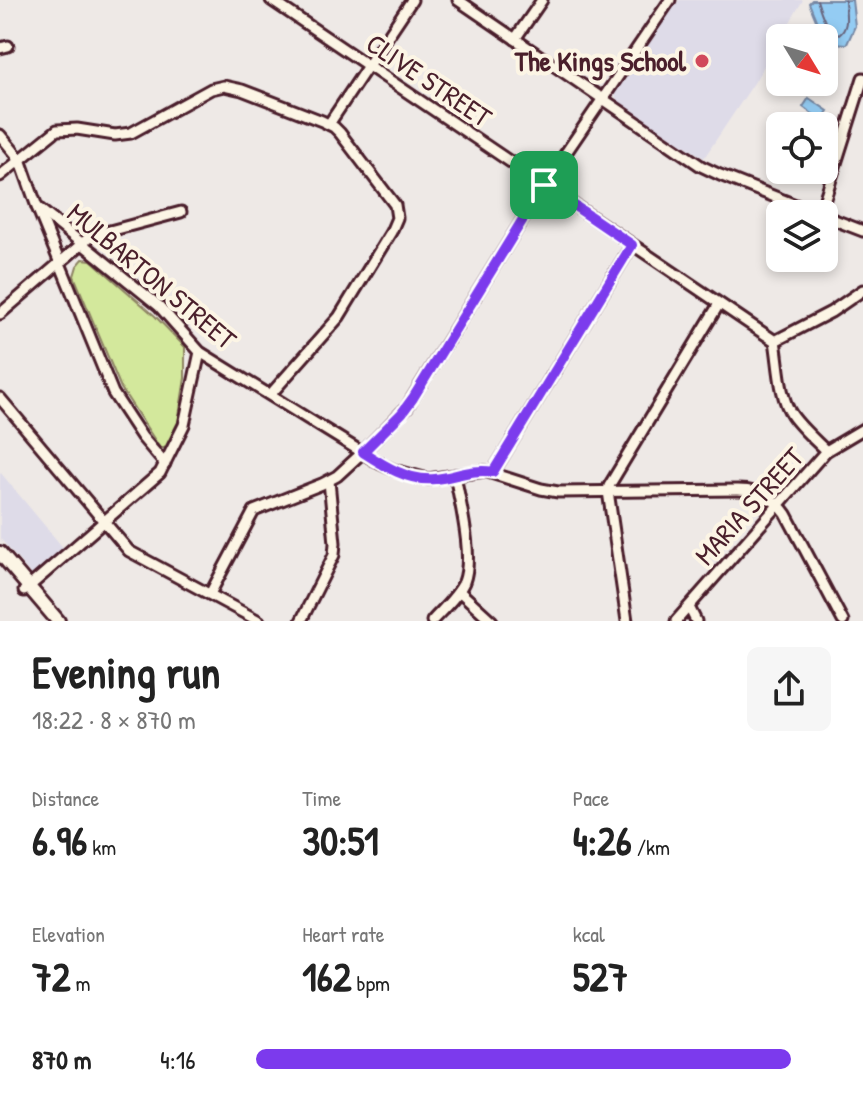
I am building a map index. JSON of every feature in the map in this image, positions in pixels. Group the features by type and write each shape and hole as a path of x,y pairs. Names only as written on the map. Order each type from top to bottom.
{"main road":[{"path":"0,553 50,621"},
{"path":"0,561 58,621"}],"street":[{"name":"CLIVE STREET","path":"271,0 775,341"},
{"path":"329,124 412,0"},
{"path":"458,0 708,170 783,200"},
{"path":"515,39 542,0"},
{"path":"210,594 254,511 329,481 402,413 544,185 670,0"},
{"path":"826,200 863,78"},
{"path":"0,176 57,130 77,129 115,135 131,133 211,89 224,86 329,124 340,133 395,205 397,218 339,317 270,395"},
{"path":"0,135 20,159 113,393 142,437 165,464"},
{"name":"MULBARTON STREET","path":"37,207 159,306 200,352 390,468 435,479 478,471 493,472 548,490 749,490 780,504"},
{"path":"0,314 94,234 181,212"},
{"path":"838,221 863,231"},
{"path":"493,472 632,245"},
{"path":"826,451 788,408 775,341 831,312 863,290"},
{"path":"627,621 608,491 719,304"},
{"path":"26,589 155,478 184,425 200,352"},
{"path":"0,398 129,551 259,621"},
{"name":"MARIA STREET","path":"676,621 826,451 863,429"},
{"path":"432,621 459,591 468,567 455,475"},
{"path":"301,621 334,555 329,481"},
{"path":"780,504 843,621"},
{"path":"459,591 492,621"},
{"path":"689,607 696,621"}],"shaded area":[{"name":"The Kings School","path":"679,0 803,0 789,24 766,24 766,63 704,158 618,102 614,92"},
{"path":"0,472 65,550 32,576 0,538"}],"green space":[{"path":"83,259 91,260 185,347 185,378 178,422 165,448 160,448 121,388 74,276"}],"water":[{"path":"812,0 852,0 855,26 847,44 838,43 838,24 818,24 809,3"},
{"path":"809,98 828,111 810,112 803,107"}],"place":[{"name":"The Kings School","path":"702,61"}],"route":[{"path":"544,185 632,245 493,472 478,471 428,479 381,464 363,452 413,398 544,185"}]}
